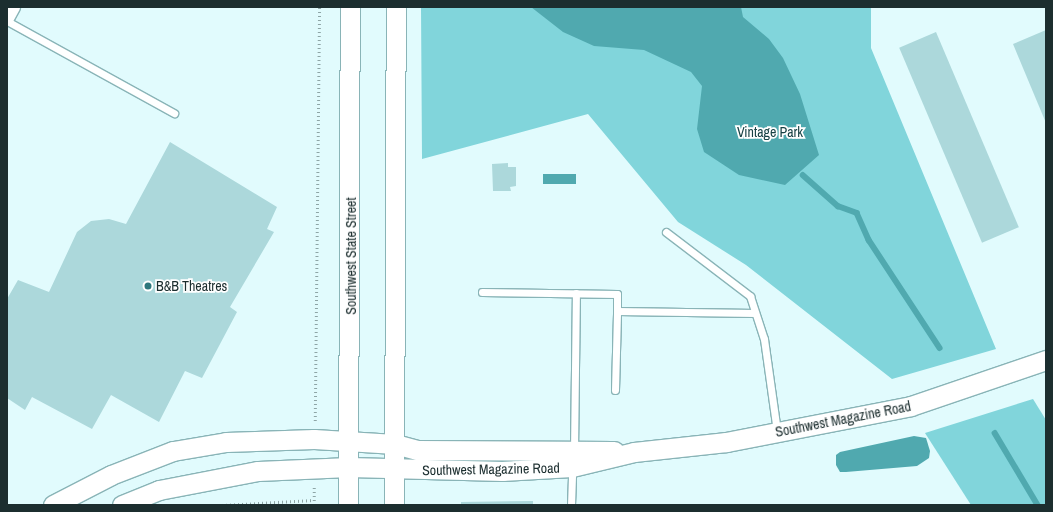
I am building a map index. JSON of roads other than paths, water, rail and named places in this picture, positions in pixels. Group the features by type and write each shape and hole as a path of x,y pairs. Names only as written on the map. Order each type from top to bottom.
{"main road":[{"name":"Southwest State Street","path":"348,505 350,440 350,7"},
{"path":"394,505 396,7"},
{"name":"Southwest Magazine Road","path":"349,467 502,471 573,458 634,452 777,432 911,406 1046,360"},
{"path":"53,505 111,475 173,451 226,442 314,439 350,440"},
{"name":"Southwest Magazine Road","path":"350,440 446,451 573,458"},
{"path":"122,505 159,490 199,480 258,471 349,467"}],"street":[{"path":"7,18 14,7"}],"lane":[{"path":"7,22 174,113"},
{"path":"666,232 750,296 764,339 777,432"},
{"path":"482,292 617,294 615,390"},
{"path":"571,505 576,294"},
{"path":"617,311 755,313"}],"waterway":[{"path":"803,175 838,206 857,213 869,240 940,348"},
{"path":"995,433 1038,505"}],"place":[{"name":"B&B Theatres","path":"148,286"}],"park label":[{"name":"Vintage Park","path":"770,132"}]}
